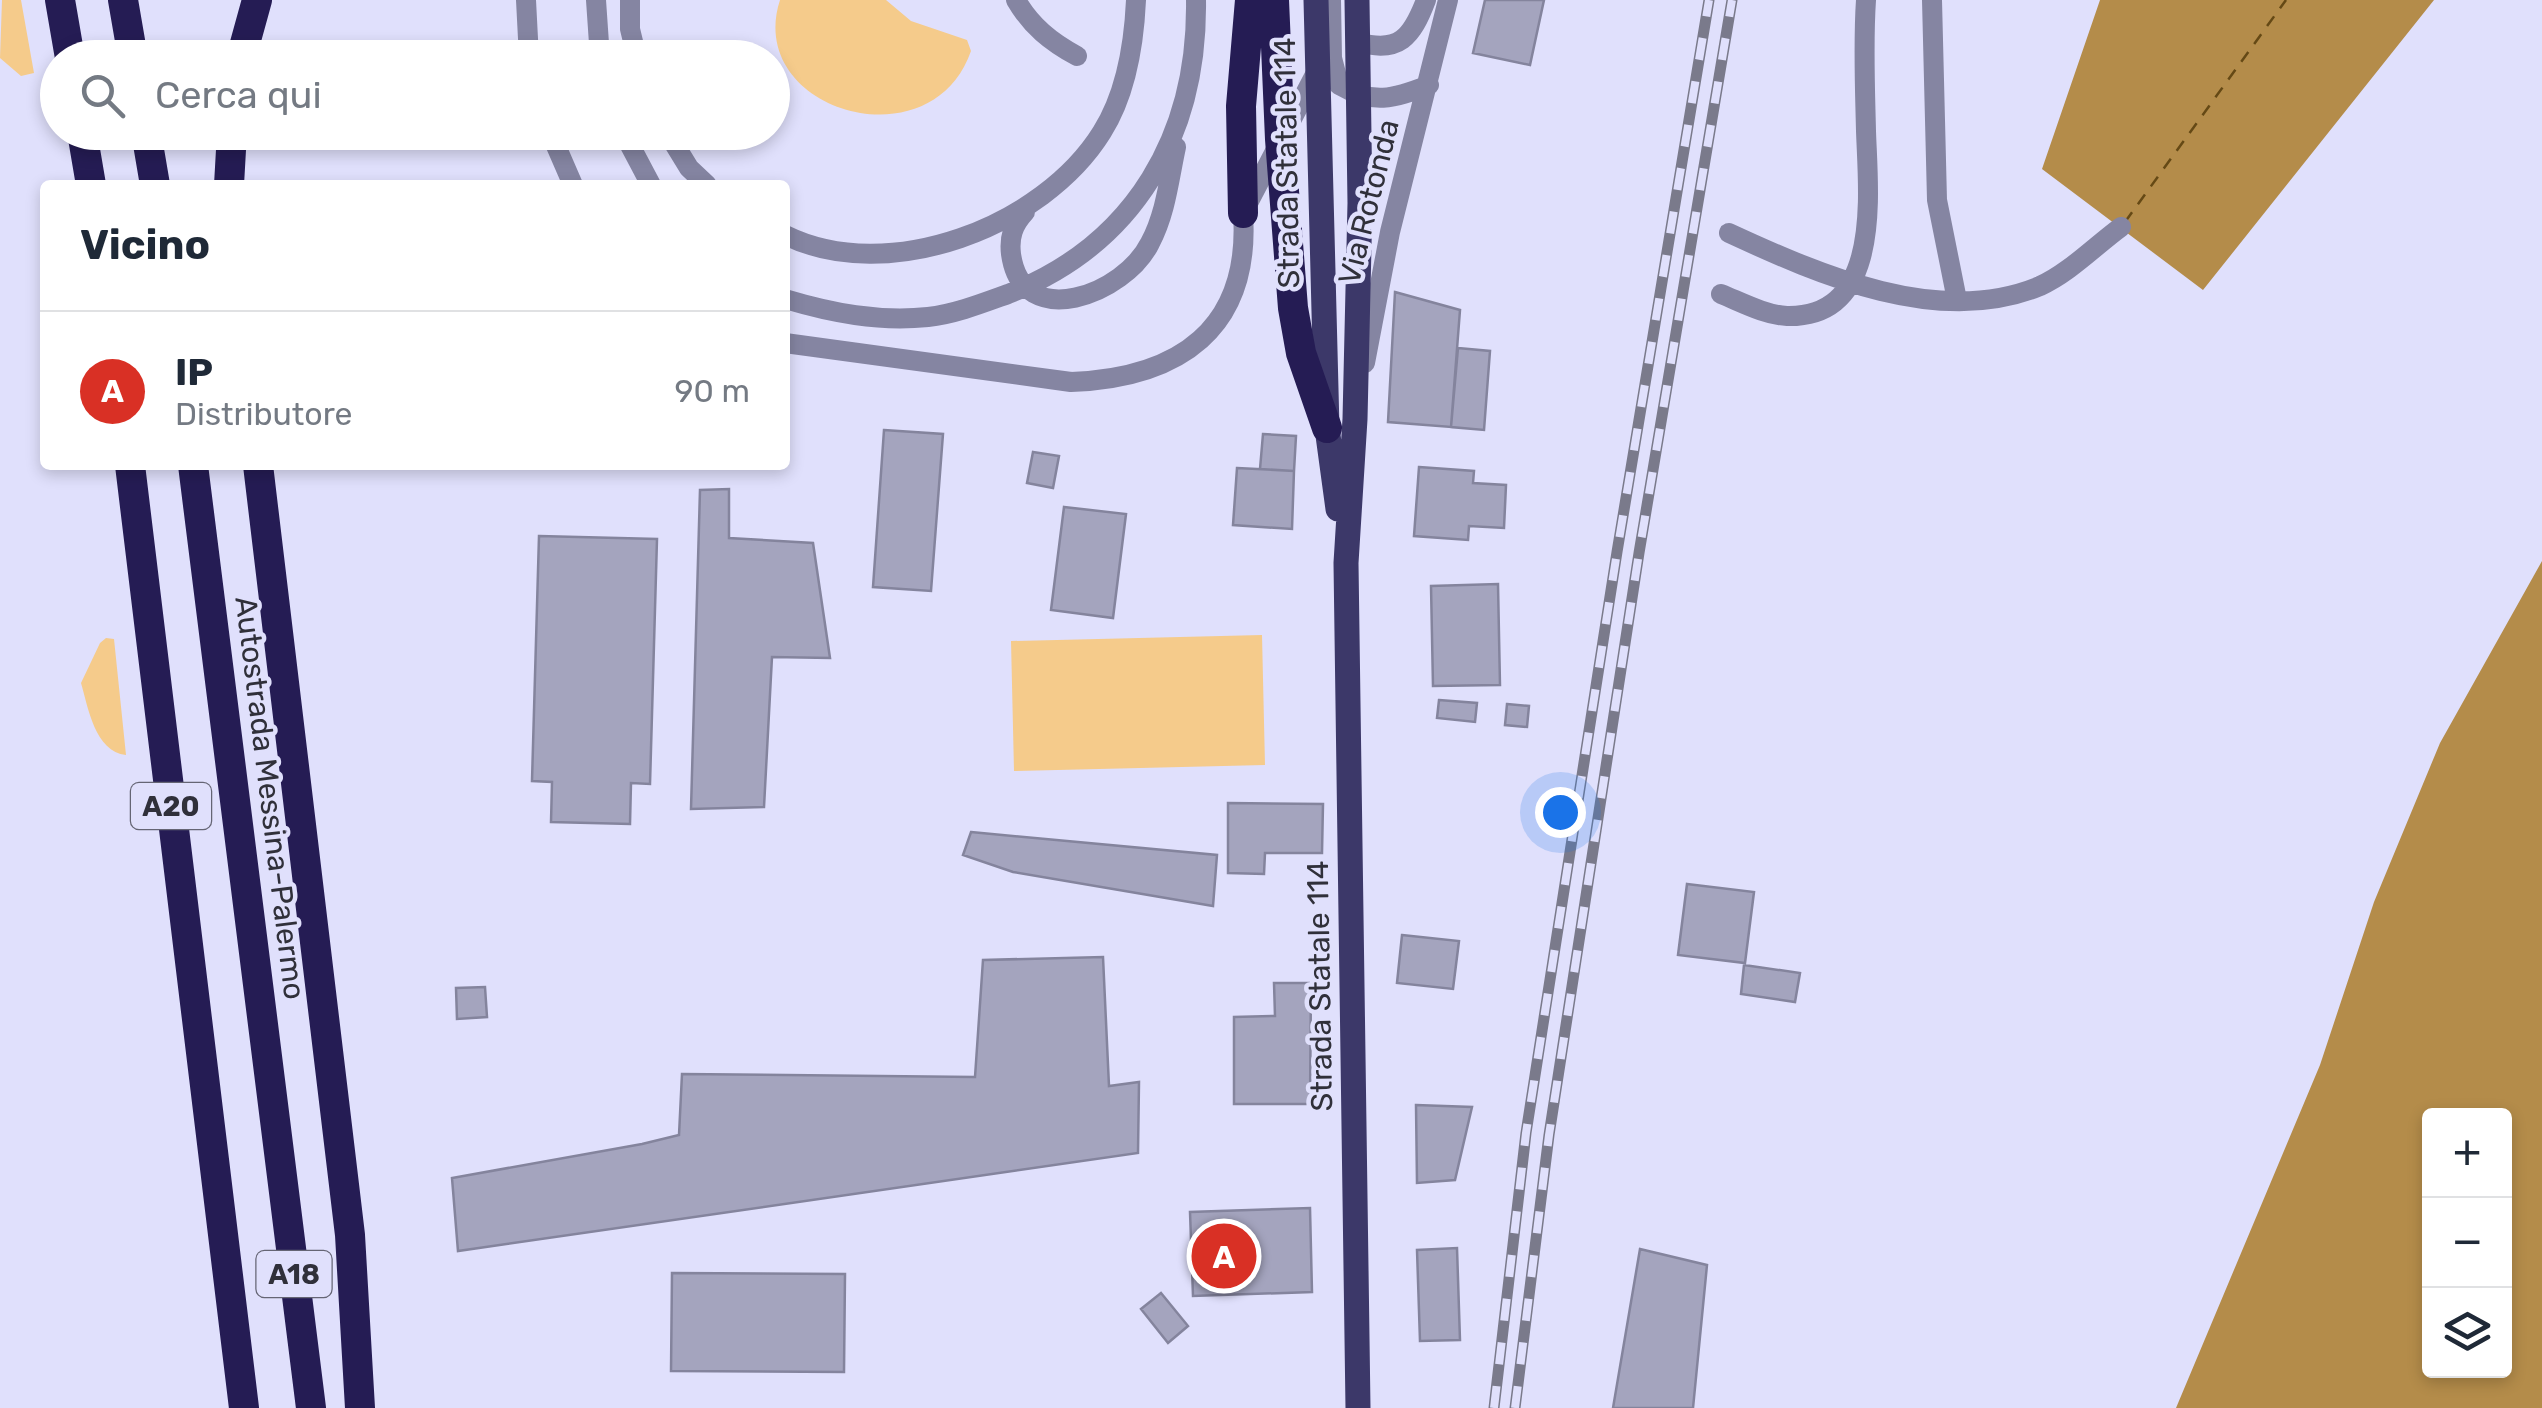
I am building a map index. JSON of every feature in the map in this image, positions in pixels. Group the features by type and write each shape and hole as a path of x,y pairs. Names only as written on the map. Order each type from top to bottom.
{"highway":[{"path":"60,0 67,40"},
{"path":"123,0 130,40"},
{"path":"245,40 256,0"},
{"path":"1243,214 1240,106 1250,0"},
{"path":"1274,0 1293,308 1301,353 1341,424"},
{"path":"85,150 91,180"},
{"path":"149,150 153,180"},
{"path":"230,180 231,150"},
{"name":"A20","path":"131,470 212,1146"},
{"name":"Autostrada Messina-Palermo","path":"195,470 278,1139"},
{"path":"259,470 350,1236 360,1408"},
{"name":"A18","path":"278,1139 310,1408"},
{"name":"A18","path":"212,1146 244,1408"}],"main road":[{"name":"Strada Statale 114","path":"1316,0 1346,563 1358,1408"},
{"name":"Strada Statale 114","path":"1341,424 1358,96 1358,0"}],"street":[{"path":"526,0 529,40"},
{"path":"596,0 599,40"},
{"path":"630,0 633,40"},
{"path":"1016,0 1026,17 1052,43 1077,56"},
{"path":"790,238 802,244 859,252 918,251 980,231 1030,207 1070,174 1102,133 1121,95 1136,0"},
{"path":"1030,207 1012,232 1010,246 1012,262 1028,286 1049,298 1072,299 1116,283 1134,267 1150,245 1163,212 1192,71 1196,0"},
{"path":"1331,0 1332,58 1339,85 1358,96 1380,99 1429,85"},
{"path":"1358,42 1376,48 1399,43 1410,33 1426,0"},
{"name":"Via Rotonda","path":"1341,424 1448,0"},
{"path":"1721,294 1784,316 1810,313 1830,304 1860,264 1869,224 1866,0"},
{"path":"1932,0 1937,200 1956,300"},
{"path":"790,344 1071,382 1111,380 1148,370 1184,352 1228,309 1240,279 1245,247 1243,214 1318,69"},
{"path":"790,301 828,312 873,318 930,317 975,306 1028,286 1072,261 1111,230 1140,196 1166,154 1182,114"},
{"path":"558,150 571,180"},
{"path":"632,150 647,180"},
{"path":"678,150 701,180"},
{"path":"1730,233 1782,258 1888,294 1956,300 1997,297 2042,285 2121,227"}],"shaded area":[{"path":"2,0 21,0 34,73 21,76 0,58"},
{"path":"780,0 886,0 911,21 967,40 971,51 950,86 919,107 883,114 847,110 814,95 790,72 790,40 776,38"},
{"path":"2100,0 2434,0 2203,290 2042,169"},
{"path":"2542,561 2542,1408 2176,1408 2320,1065 2374,902 2440,743"},
{"path":"1262,635 1265,765 1014,771 1011,641"},
{"path":"106,638 114,639 126,755 115,752 100,737 81,683"}],"building":[{"path":"1485,0 1544,0 1530,65 1473,53"},
{"path":"1395,292 1460,310 1451,427 1388,422"},
{"path":"1458,348 1490,351 1484,430 1451,427"},
{"path":"884,430 943,434 931,591 873,587"},
{"path":"1263,434 1296,436 1294,471 1260,469"},
{"path":"1033,452 1059,456 1053,488 1027,483"},
{"path":"1419,467 1474,471 1473,483 1506,485 1504,528 1469,526 1468,540 1414,536"},
{"path":"1237,468 1294,471 1292,529 1233,525"},
{"path":"729,489 729,538 813,543 830,658 772,657 764,807 691,809 700,490"},
{"path":"1064,507 1126,514 1113,618 1051,610"},
{"path":"539,536 657,539 650,784 631,783 630,824 551,822 552,782 532,781"},
{"path":"1498,584 1500,685 1433,686 1431,586"},
{"path":"1439,700 1477,703 1475,722 1437,718"},
{"path":"1507,704 1529,706 1527,727 1505,725"},
{"path":"1228,803 1323,804 1322,853 1265,853 1264,874 1228,873"},
{"path":"971,832 1217,855 1213,906 1013,872 963,855"},
{"path":"1687,884 1754,892 1745,963 1678,955"},
{"path":"1402,935 1459,941 1453,989 1397,983"},
{"path":"1103,957 1109,1086 1139,1082 1138,1153 458,1251 452,1178 679,1135 682,1074 975,1077 983,960"},
{"path":"1744,965 1800,973 1795,1002 1741,994"},
{"path":"1274,983 1311,983 1310,1104 1234,1104 1234,1017 1275,1016"},
{"path":"485,987 487,1017 457,1019 456,988"},
{"path":"1416,1105 1472,1107 1455,1180 1417,1183"},
{"path":"1310,1208 1312,1292 1193,1296 1190,1212"},
{"path":"1457,1248 1460,1340 1420,1341 1417,1250"},
{"path":"1640,1249 1707,1265 1693,1408 1613,1408"},
{"path":"672,1273 845,1274 844,1372 671,1371"},
{"path":"1161,1293 1188,1326 1168,1343 1141,1309"}],"ferry route":[{"path":"2125,222 2286,0"}],"railway":[{"path":"1494,1408 1526,1133 1709,0"},
{"path":"1515,1408 1549,1135 1639,553 1732,0"}],"place":[{"name":"IP","path":"1224,1256"}]}
